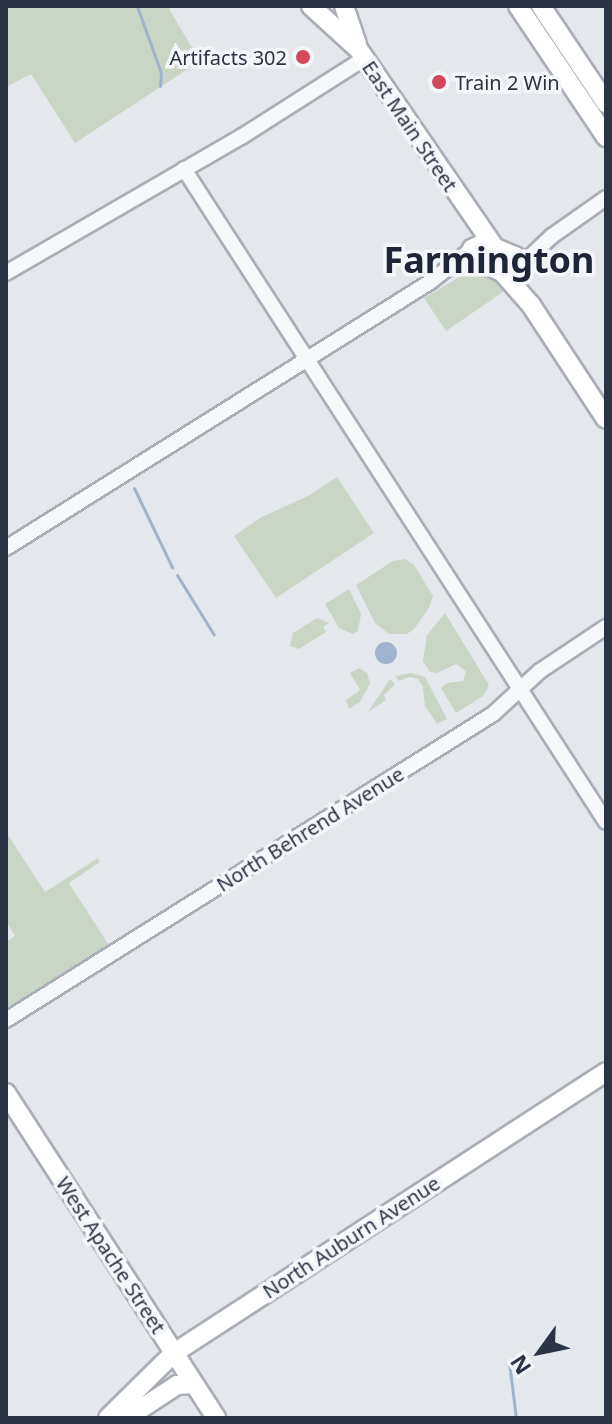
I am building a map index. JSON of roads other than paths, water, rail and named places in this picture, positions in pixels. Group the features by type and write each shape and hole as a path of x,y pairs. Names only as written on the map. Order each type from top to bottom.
{"main road":[{"path":"318,12 335,16 344,6"},
{"name":"East Main Street","path":"344,6 362,54"},
{"path":"518,6 606,137"},
{"path":"541,6 606,103"},
{"name":"East Main Street","path":"318,12 362,54 461,202 509,262 531,305 606,419"},
{"name":"East Main Street","path":"461,202 476,252"},
{"path":"484,243 509,262 476,252 484,243"},
{"name":"North Auburn Avenue","path":"108,1418 174,1353 606,1072"},
{"name":"West Apache Street","path":"6,1093 216,1418"},
{"path":"116,1418 139,1410 177,1385 194,1384"}],"street":[{"path":"6,273 184,169 362,54"},
{"path":"184,169 606,822"},
{"path":"509,262 606,198"},
{"path":"6,548 476,252"},
{"name":"North Behrend Avenue","path":"6,1020 493,714 540,671 606,627"}],"water":[{"path":"386,642 394,645 397,653 394,661 386,664 378,661 375,653 378,645"}],"waterway":[{"path":"137,6 161,73 160,86"},
{"path":"134,488 172,567"},
{"path":"177,575 214,635"},
{"path":"509,1362 516,1418"}],"place":[{"name":"Artifacts 302","path":"303,57"},
{"name":"Train 2 Win","path":"439,82"}],"district":[{"name":"Farmington","path":"489,260"}]}
